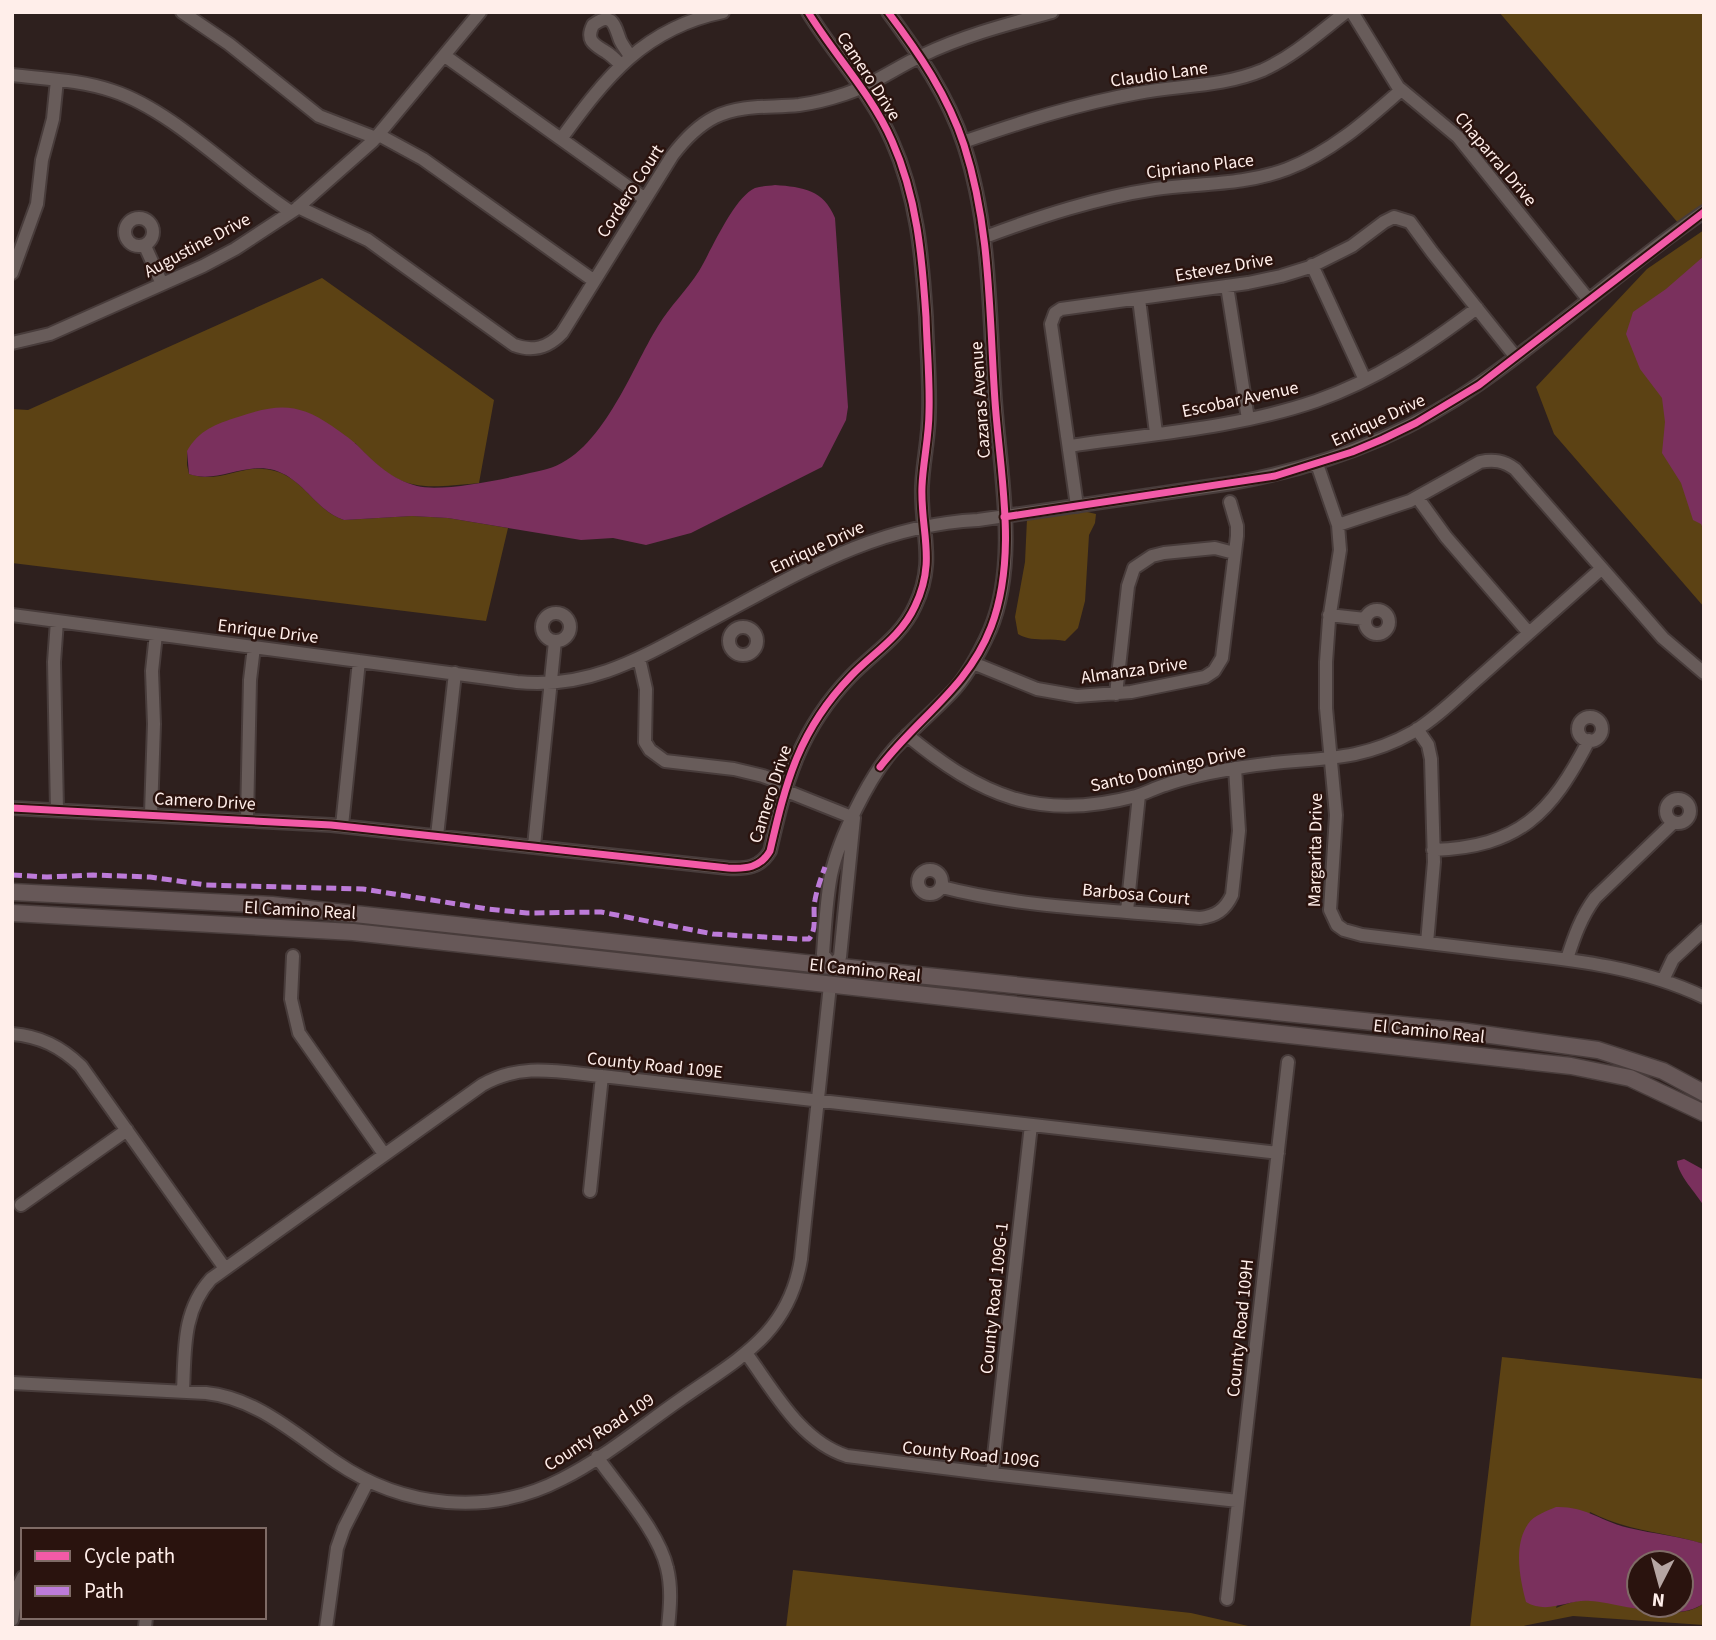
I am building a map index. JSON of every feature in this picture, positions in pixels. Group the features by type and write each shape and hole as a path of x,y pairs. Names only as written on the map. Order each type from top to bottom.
{"main road":[{"name":"El Camino Real","path":"12,892 272,905 832,967 1447,1030 1598,1050 1663,1071 1704,1093"},
{"name":"El Camino Real","path":"12,913 353,932 1571,1066 1630,1078 1704,1113"},
{"path":"830,985 832,967"}],"street":[{"path":"182,12 229,44 319,116 378,137 423,159 593,280"},
{"name":"Augustine Drive","path":"12,343 50,334 162,284 235,249 295,209 378,137 480,12"},
{"path":"561,139 591,97 625,60 647,43 682,24 723,12"},
{"name":"Camero Drive","path":"12,808 342,826 728,868 753,867 761,863 770,851 784,790 799,751 822,711 852,675 888,643 915,607 925,579 927,564 922,488 928,432 929,384 917,219 892,141 863,88 808,12"},
{"name":"Cazaras Avenue","path":"854,818 840,957 832,967 823,954 831,878 843,842 854,818 880,767 907,735 953,691 973,663 997,610 1005,560 985,237 975,182 963,142 947,104 921,55 888,12"},
{"name":"Cordero Court","path":"12,75 92,85 113,90 148,106 259,191 368,240 514,345 539,348 555,341 562,333 645,199 693,131 716,117 746,107 799,105 863,88 921,55 977,34 1052,12"},
{"name":"Claudio Lane","path":"963,142 1032,118 1099,101 1152,91 1203,86 1246,76 1286,57 1346,12"},
{"name":"Chaparral Drive","path":"1352,12 1389,76 1401,90 1458,136 1588,299"},
{"path":"445,56 645,199"},
{"path":"12,273 37,204 42,160 53,119 57,80"},
{"name":"Cipriano Place","path":"985,237 1032,219 1102,198 1179,186 1246,180 1288,169 1333,145 1401,90"},
{"name":"Enrique Drive","path":"12,615 525,682 551,683 595,676 639,658 850,548 893,533 926,525 1004,517 1275,476 1362,448 1416,423 1479,385 1704,212"},
{"name":"Estevez Drive","path":"1076,506 1051,324 1055,313 1069,306 1139,299 1274,278 1312,265 1352,246 1390,218 1400,217 1410,222 1515,356"},
{"path":"145,246 162,284"},
{"path":"1312,265 1365,380"},
{"path":"1227,286 1248,419"},
{"path":"1139,299 1156,433"},
{"name":"Escobar Avenue","path":"1069,446 1248,419 1317,401 1365,380 1421,350 1478,308"},
{"path":"1338,524 1417,497 1480,462 1489,460 1508,464 1663,638 1704,673"},
{"name":"Margarita Drive","path":"1317,464 1338,524 1340,550 1329,615 1325,687 1336,816 1330,910 1332,919 1352,933 1567,959 1625,969 1663,980 1704,997"},
{"path":"1417,497 1446,537 1529,633"},
{"name":"Almanza Drive","path":"973,663 1037,690 1077,696 1116,694 1191,681 1213,671 1219,665 1224,644 1237,526 1230,502"},
{"path":"1116,694 1128,586 1134,568 1142,561 1164,553 1215,548 1234,554"},
{"name":"Santo Domingo Drive","path":"907,735 962,776 1012,799 1064,806 1108,803 1166,784 1235,768 1331,759 1373,749 1417,729 1430,720 1601,569"},
{"path":"726,611 736,628"},
{"path":"1329,615 1365,619"},
{"path":"57,621 54,662 57,810"},
{"path":"150,814 154,741 152,671 156,634"},
{"path":"534,846 555,641"},
{"path":"247,819 250,688 254,647"},
{"path":"639,658 646,689 644,734 650,750 665,761 675,764 756,774 774,780 784,790 854,818"},
{"path":"342,826 359,661"},
{"path":"437,836 455,673"},
{"path":"1417,729 1430,751 1433,884 1427,943"},
{"path":"1433,849 1483,845 1508,836 1524,826 1555,795 1589,740"},
{"name":"Barbosa Court","path":"942,887 978,895 1127,911 1200,918 1217,914 1229,903 1232,895 1239,831 1235,768"},
{"path":"1127,911 1139,795"},
{"path":"1567,959 1585,911 1595,898 1674,822"},
{"path":"1663,980 1673,959 1704,930"},
{"path":"293,956 290,999 299,1033 384,1154"},
{"name":"County Road 109","path":"12,1383 219,1394 248,1404 368,1481 420,1500 486,1502 517,1496 546,1486 597,1457 746,1353 778,1321 790,1302 797,1283 830,985"},
{"path":"12,1034 43,1040 73,1058 88,1074 224,1267"},
{"name":"County Road 109H","path":"1227,1598 1288,1062"},
{"name":"County Road 109E","path":"183,1391 190,1311 204,1286 224,1267 482,1085 502,1075 528,1070 602,1076 1278,1153"},
{"path":"590,1191 602,1076"},
{"name":"County Road 109G-1","path":"992,1475 1031,1125"},
{"path":"21,1205 127,1130"},
{"name":"County Road 109G","path":"746,1353 800,1426 828,1449 857,1458 1238,1501"},
{"path":"597,1457 652,1533 664,1558 670,1594 668,1628"},
{"path":"327,1628 337,1548 368,1481"},
{"path":"12,1620 21,1581"}],"shaded area":[{"path":"1499,12 1704,12 1703,207 1679,224"},
{"path":"775,185 803,189 819,196 835,218 848,407 846,420 822,467 691,533 646,545 613,538 581,540 448,518 412,516 344,520 325,510 294,480 274,470 252,469 210,476 189,474 187,451 203,433 215,425 276,408 297,409 320,418 351,440 384,470 417,486 429,488 482,483 547,469 566,460 584,446 599,429 658,326 699,271 739,202 755,188"},
{"path":"1704,230 1704,607 1554,434 1536,387 1647,269"},
{"path":"1704,256 1704,531 1701,524 1693,520 1681,483 1662,453 1665,422 1662,398 1640,369 1626,334 1633,312 1666,289"},
{"path":"322,278 494,400 479,483 439,486 410,484 384,471 355,443 187,451 189,474 214,477 256,469 275,471 294,481 325,510 344,520 412,516 448,518 508,528 486,621 12,563 12,409 28,410"},
{"path":"1083,511 1096,514 1089,535 1085,601 1078,628 1065,641 1023,637 1018,634 1015,617 1025,562 1027,519"},
{"path":"1684,1159 1704,1170 1704,1206 1678,1166 1677,1161"},
{"path":"1502,1357 1704,1379 1704,1544 1632,1527 1590,1512 1556,1608 1575,1601 1600,1601 1625,1606 1625,1619 1695,1619 1695,1608 1704,1603 1704,1625 1573,1616 1513,1628 1470,1628"},
{"path":"1556,1507 1567,1507 1629,1528 1704,1544 1704,1603 1695,1608 1695,1549 1625,1549 1625,1607 1582,1601 1542,1607 1526,1602 1519,1552 1523,1533 1537,1516"},
{"path":"793,1570 1191,1613 1257,1628 786,1628"}],"marked path":[{"path":"12,875 150,877 206,885 363,889 488,909 527,913 601,912 713,934 809,939 814,926 814,905 825,867"}],"cycle path":[{"path":"12,808 331,825 728,868 747,868 762,861 770,851 789,779 807,737 833,696 894,636 909,617 922,589 926,560 922,486 929,421 929,377 923,272 913,205 900,162 883,123 808,12"},
{"path":"880,767 956,685 981,649 999,600 1005,544 987,272 973,177 950,109 921,59 888,12"},
{"path":"1004,517 1275,476 1352,452 1383,439 1416,423 1479,385 1704,212"}]}
